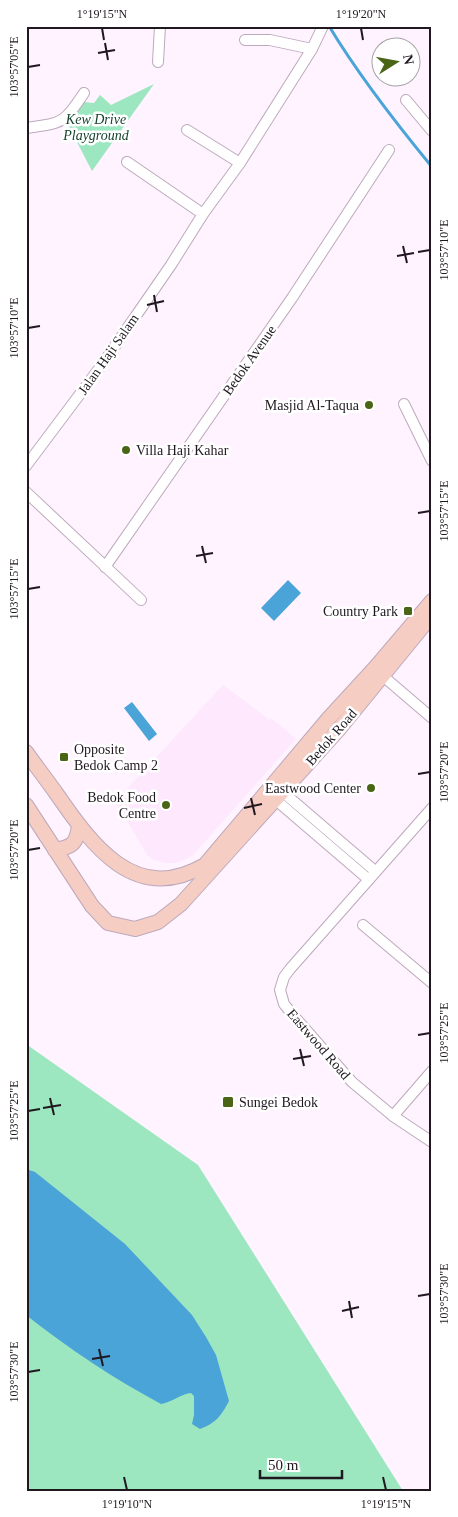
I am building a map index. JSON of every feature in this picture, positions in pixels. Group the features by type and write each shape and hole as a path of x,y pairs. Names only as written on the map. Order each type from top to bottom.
{"main road":[{"name":"Bedok Road","path":"378,672 432,601"},
{"name":"Bedok Road","path":"55,850 92,906 108,923 135,929 158,922 181,904 275,792 338,707 378,672 432,615"},
{"name":"Bedok Road","path":"26,752 85,834 114,862 130,873 148,878 162,879 182,876 192,873 205,865 275,792"},
{"path":"26,805 55,850 73,844 77,837 79,825"}],"street":[{"path":"158,62 160,26"},
{"name":"Jalan Haji Salam","path":"26,466 44,445 108,356 171,265 202,214 240,163 312,49 323,26"},
{"path":"245,40 270,40 312,49"},
{"path":"26,128 58,122 67,117 84,93"},
{"path":"406,100 432,130"},
{"path":"187,130 240,163"},
{"name":"Bedok Avenue","path":"105,567 292,298 390,150"},
{"path":"127,162 202,214"},
{"path":"404,404 432,461"},
{"path":"26,492 141,600"},
{"path":"378,672 432,718"},
{"path":"275,792 372,875"},
{"name":"Eastwood Road","path":"432,808 290,969 284,977 280,990 284,1004 352,1082 393,1116 432,1142"},
{"path":"362,925 431,982"},
{"path":"393,1116 432,1071"}],"shaded area":[{"path":"223,685 270,720 271,718 296,739 193,855 175,863 154,860 147,855 121,810 114,803"}],"green space":[{"name":"Kew Drive Playground","path":"154,84 92,171 68,125 84,102 94,103 100,95 111,105"},
{"path":"26,1044 198,1165 403,1491 26,1491"}],"water":[{"path":"288,580 301,593 274,621 261,608"},
{"path":"132,702 157,734 149,741 124,708"},
{"path":"26,1169 35,1172 125,1244 192,1315 216,1355 229,1401 221,1415 206,1427 200,1429 192,1424 194,1396 191,1393 161,1404 58,1340 26,1315"}],"waterway":[{"path":"329,26 378,98 432,167"}],"place":[{"name":"Masjid Al-Taqua","path":"369,405"},
{"name":"Villa Haji Kahar","path":"126,450"},
{"name":"Country Park","path":"408,611"},
{"name":"Opposite Bedok Camp 2","path":"64,757"},
{"name":"Eastwood Center","path":"371,788"},
{"name":"Bedok Food Centre","path":"166,805"},
{"name":"Sungei Bedok","path":"228,1102"}]}
